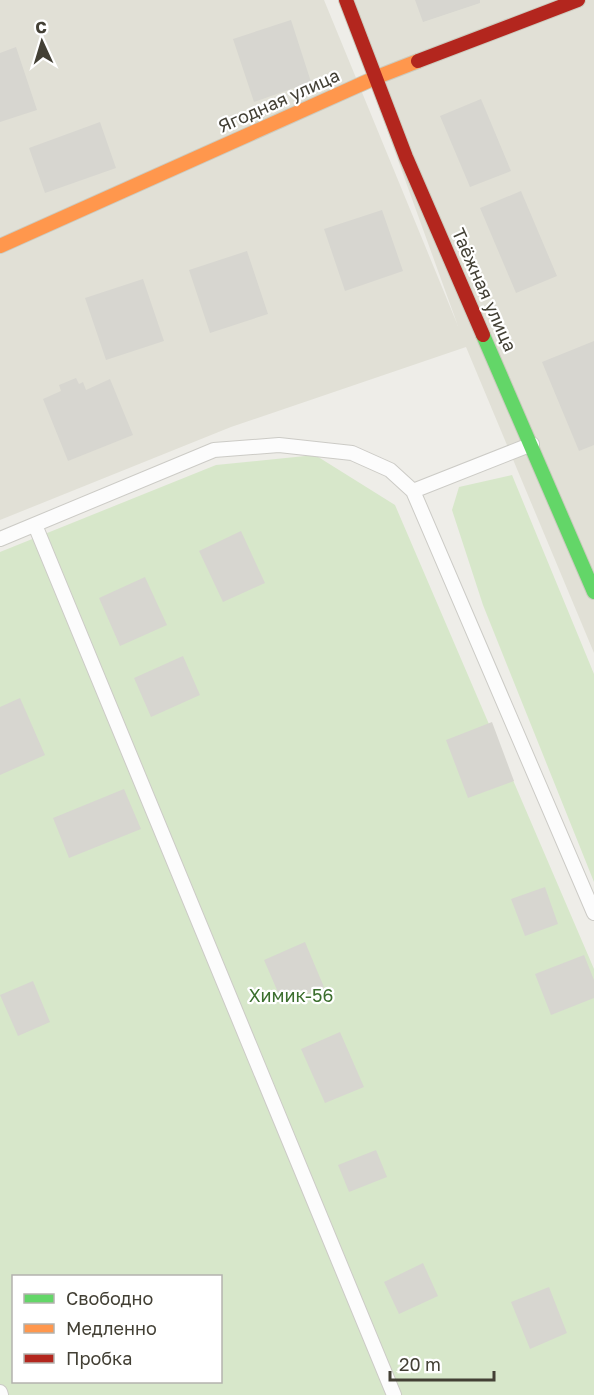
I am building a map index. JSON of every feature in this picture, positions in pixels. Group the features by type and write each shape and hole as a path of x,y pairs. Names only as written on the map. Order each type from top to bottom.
{"street":[{"name":"Таёжная улица","path":"346,0 406,157 532,444 594,592"},
{"name":"Ягодная улица","path":"0,246 377,77 578,0"}],"lane":[{"path":"412,491 532,444"},
{"path":"0,539 214,450 279,445 352,453 390,470 412,491 594,914"},
{"path":"35,525 394,1395"}],"shaded area":[{"path":"0,0 324,0 458,326 340,0 594,0 594,653 466,347 231,427 0,520"}],"green space":[{"name":"Химик-56","path":"315,455 395,505 594,969 594,1395 0,1395 0,552 216,465"},
{"path":"512,475 594,674 594,882 483,605 452,510 459,487"}],"building":[{"path":"415,0 480,0 480,3 423,22"},
{"path":"291,20 311,82 254,102 233,39"},
{"path":"16,47 37,110 0,122 0,53"},
{"path":"481,99 511,171 470,187 440,116"},
{"path":"100,122 116,168 45,193 29,148"},
{"path":"521,191 557,276 516,293 480,208"},
{"path":"382,210 403,271 345,291 324,229"},
{"path":"247,251 268,314 210,333 189,270"},
{"path":"143,279 164,341 106,360 85,298"},
{"path":"594,341 594,445 579,451 542,362"},
{"path":"76,378 79,384 83,382 86,390 110,379 133,435 68,461 43,399 61,391 59,385"},
{"path":"241,531 265,583 223,602 199,551"},
{"path":"145,577 167,625 120,646 99,598"},
{"path":"183,656 200,695 151,717 134,678"},
{"path":"20,698 45,755 0,775 0,707"},
{"path":"492,722 514,781 468,798 446,740"},
{"path":"124,789 141,829 69,858 53,818"},
{"path":"545,887 558,924 525,936 511,899"},
{"path":"305,942 324,987 283,1004 264,960"},
{"path":"584,955 594,980 594,998 551,1015 535,974"},
{"path":"33,981 50,1022 18,1036 0,995"},
{"path":"340,1032 364,1087 325,1103 301,1049"},
{"path":"376,1150 387,1177 349,1192 338,1165"},
{"path":"423,1263 438,1296 399,1314 384,1282"},
{"path":"549,1287 567,1333 530,1349 511,1302"}],"traffic: fast":[{"path":"483,335 594,592"}],"traffic: slow":[{"path":"0,246 377,77 418,61"}],"traffic: jam":[{"path":"346,0 406,157 483,335"},
{"path":"418,61 578,0"}]}
